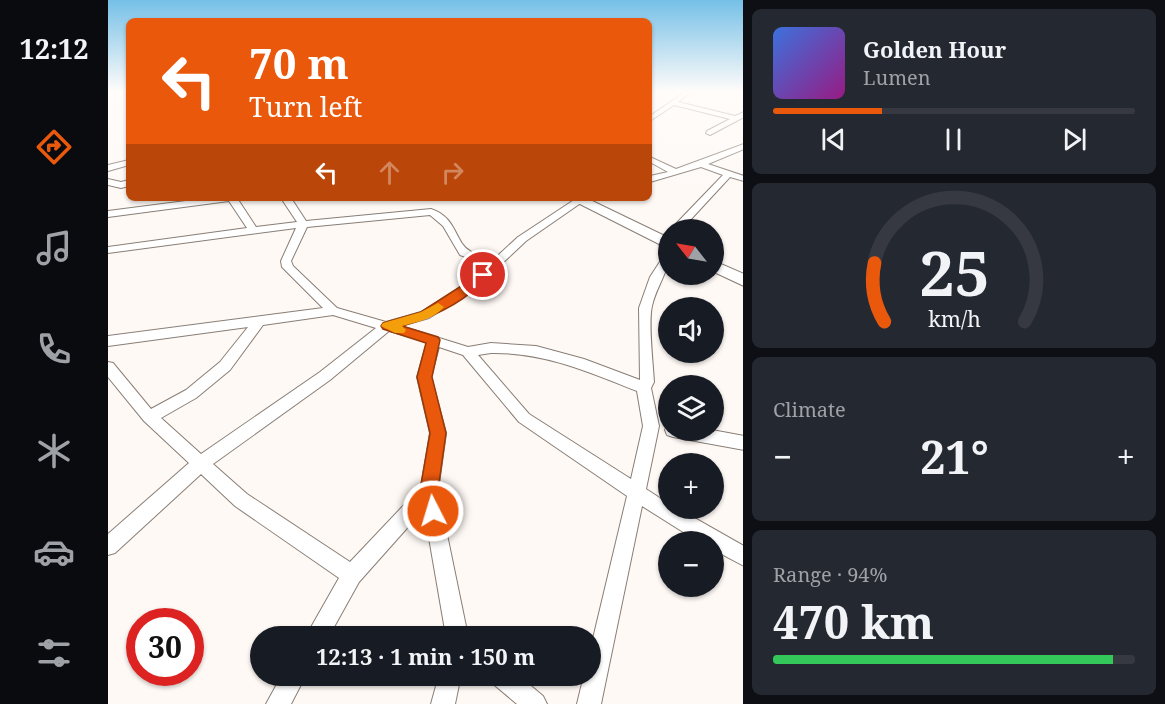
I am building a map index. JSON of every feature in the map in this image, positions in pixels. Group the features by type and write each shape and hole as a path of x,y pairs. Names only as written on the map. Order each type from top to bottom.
{"street":[{"path":"710,133 723,125"},
{"path":"652,178 700,164 743,146"},
{"path":"652,160 675,172"},
{"path":"108,168 126,164"},
{"path":"700,164 743,179"},
{"path":"685,219 728,174"},
{"path":"108,182 126,184"},
{"path":"108,214 208,201"},
{"path":"233,201 254,231"},
{"path":"288,201 303,224"},
{"path":"108,546 200,464 325,376 387,326 425,315 470,287 522,239 575,201"},
{"path":"585,201 658,236"},
{"path":"108,250 303,224 431,212 438,214 446,223 464,253 495,264"},
{"path":"303,224 286,261 288,267 333,311"},
{"path":"724,271 743,280"},
{"path":"644,388 647,382 645,308 658,274"},
{"path":"108,341 333,311 434,340 468,352 524,418 637,493 743,556"},
{"path":"149,417 191,394 225,366 259,321"},
{"path":"434,340 424,377 438,433 429,490 455,626"},
{"path":"468,352 490,346 558,354 644,388 658,417"},
{"path":"108,367 149,417 241,500 352,575"},
{"path":"724,440 743,443"},
{"path":"589,704 637,493 659,441"},
{"path":"323,626 352,575 429,490"},
{"path":"278,704 289,686"},
{"path":"443,704 447,686"},
{"path":"513,686 535,704"}],"slow traffic":[{"path":"399,330 387,326 425,315 438,307"}],"route":[{"path":"433,511 429,490 438,433 424,377 434,340 387,326 425,315 470,287 483,275"}]}
